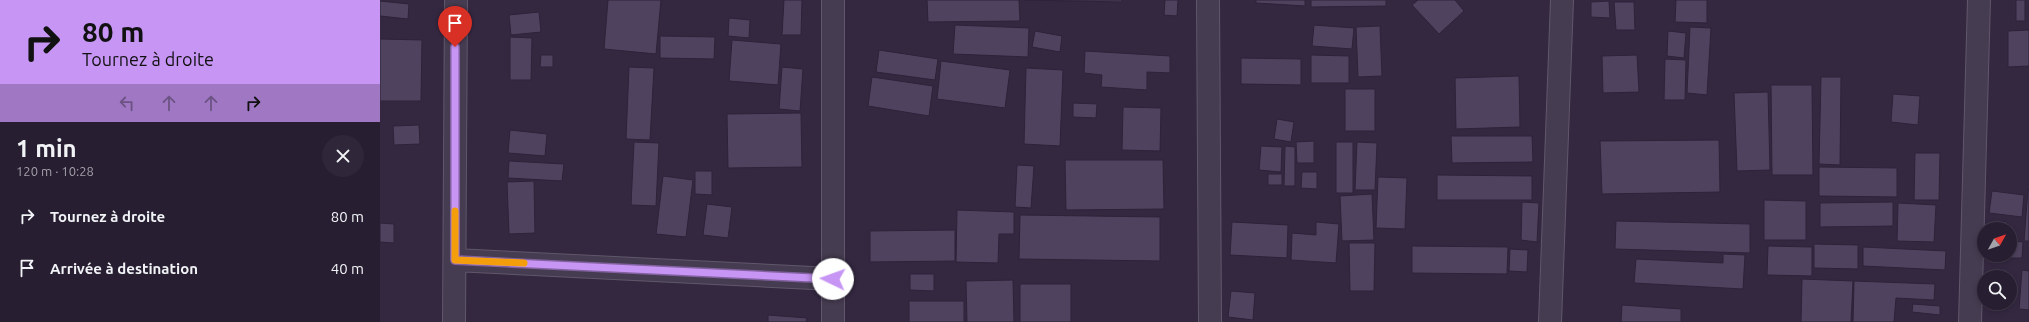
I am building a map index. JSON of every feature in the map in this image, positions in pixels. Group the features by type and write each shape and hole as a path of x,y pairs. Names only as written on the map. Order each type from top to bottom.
{"street":[{"path":"454,322 456,0"},
{"path":"832,322 833,0"},
{"path":"1208,0 1210,322"},
{"path":"1550,322 1562,0"},
{"path":"1970,322 1980,0"},
{"path":"455,260 833,279"}],"building":[{"path":"608,0 661,0 656,54 604,49"},
{"path":"784,0 802,0 801,35 782,35"},
{"path":"927,0 1019,0 1020,21 928,22"},
{"path":"1024,0 1122,0 1122,2"},
{"path":"1165,0 1178,0 1177,16 1164,15"},
{"path":"1256,0 1305,0 1305,6 1256,3"},
{"path":"1311,0 1386,0 1386,6 1311,7"},
{"path":"1418,0 1455,0 1464,11 1439,34 1412,5"},
{"path":"1676,0 1707,0 1707,23 1675,22"},
{"path":"2016,0 2025,0 2025,21 2016,21"},
{"path":"380,1 409,4 408,19 380,16"},
{"path":"1609,1 1610,18 1591,17 1591,2"},
{"path":"1614,2 1634,2 1635,30 1616,30"},
{"path":"539,12 541,32 511,35 509,15"},
{"path":"729,18 750,20 749,38 728,36"},
{"path":"955,25 1029,28 1028,57 953,54"},
{"path":"1314,25 1354,28 1352,49 1312,46"},
{"path":"1380,26 1382,76 1358,77 1356,27"},
{"path":"1690,27 1711,28 1707,95 1687,93"},
{"path":"2029,30 2029,66 2008,67 2008,31"},
{"path":"1035,31 1062,36 1060,52 1032,47"},
{"path":"1668,31 1686,33 1684,58 1667,56"},
{"path":"660,36 715,37 714,59 660,58"},
{"path":"510,37 532,38 531,80 510,80"},
{"path":"380,39 422,40 421,101 380,101"},
{"path":"732,40 781,44 778,85 729,81"},
{"path":"879,50 938,59 935,80 876,72"},
{"path":"1085,51 1170,56 1170,73 1147,72 1147,90 1101,87 1102,75 1084,73"},
{"path":"541,55 553,55 553,67 540,67"},
{"path":"1311,55 1349,56 1349,83 1311,83"},
{"path":"1637,55 1639,92 1603,93 1602,56"},
{"path":"1241,58 1301,59 1301,85 1241,84"},
{"path":"1665,59 1686,60 1685,100 1664,100"},
{"path":"941,61 1010,70 1005,108 937,99"},
{"path":"629,67 654,68 650,140 626,139"},
{"path":"782,67 803,69 800,111 779,109"},
{"path":"1026,68 1063,70 1060,146 1024,144"},
{"path":"1519,76 1520,127 1456,129 1455,78"},
{"path":"872,77 933,86 929,116 868,106"},
{"path":"1821,77 1841,77 1840,165 1819,164"},
{"path":"1771,85 1812,85 1813,175 1772,175"},
{"path":"1345,89 1375,89 1375,131 1345,131"},
{"path":"1768,92 1770,170 1737,171 1734,93"},
{"path":"1893,94 1920,96 1918,125 1891,122"},
{"path":"1073,103 1097,104 1096,118 1073,117"},
{"path":"1123,107 1161,108 1160,151 1122,150"},
{"path":"801,113 802,167 728,168 727,114"},
{"path":"1277,119 1294,122 1291,142 1274,139"},
{"path":"419,125 420,144 394,145 393,126"},
{"path":"510,130 547,134 545,156 508,153"},
{"path":"1451,136 1532,136 1533,162 1452,163"},
{"path":"1719,140 1720,192 1602,194 1600,141"},
{"path":"1314,141 1314,163 1297,163 1296,142"},
{"path":"634,142 659,143 656,206 631,205"},
{"path":"1336,142 1353,142 1353,193 1336,193"},
{"path":"1357,142 1377,143 1375,190 1355,190"},
{"path":"1261,146 1282,147 1281,172 1259,170"},
{"path":"1285,146 1295,147 1295,186 1284,186"},
{"path":"1915,153 1940,153 1939,200 1914,200"},
{"path":"1065,160 1163,160 1164,209 1066,210"},
{"path":"509,161 564,164 562,181 508,178"},
{"path":"1017,165 1034,166 1031,208 1015,207"},
{"path":"1819,167 1897,168 1897,197 1819,196"},
{"path":"695,171 712,171 712,195 695,194"},
{"path":"1302,172 1317,172 1317,189 1301,188"},
{"path":"1268,174 1282,174 1282,185 1268,185"},
{"path":"1437,175 1532,176 1532,200 1437,200"},
{"path":"663,176 693,180 686,237 656,234"},
{"path":"1378,177 1407,178 1405,229 1376,228"},
{"path":"534,181 535,233 509,234 507,182"},
{"path":"2028,189 2029,241 2024,241"},
{"path":"1992,191 2024,195 2022,217 1989,213"},
{"path":"1372,194 1374,240 1342,241 1340,196"},
{"path":"1764,200 1806,201 1806,240 1764,240"},
{"path":"1522,202 1539,203 1537,242 1521,240"},
{"path":"1893,202 1893,226 1820,227 1820,203"},
{"path":"1898,203 1936,205 1934,242 1897,241"},
{"path":"707,204 732,207 728,238 703,235"},
{"path":"957,210 1014,212 1014,234 999,234 998,263 956,262"},
{"path":"1020,215 1160,217 1160,261 1019,259"},
{"path":"1616,221 1750,224 1750,253 1615,249"},
{"path":"1232,222 1288,225 1287,258 1230,255"},
{"path":"1316,222 1339,224 1336,263 1291,260 1292,233 1316,235"},
{"path":"380,223 394,224 394,243 380,242"},
{"path":"955,230 955,261 870,262 870,231"},
{"path":"2017,242 2023,242 2022,258 2017,258"},
{"path":"1349,243 1375,243 1374,291 1350,291"},
{"path":"1814,244 1858,245 1858,269 1814,268"},
{"path":"1412,246 1508,247 1507,274 1412,273"},
{"path":"1768,246 1812,247 1812,276 1767,275"},
{"path":"1863,247 1946,251 1945,270 1863,266"},
{"path":"1510,249 1528,250 1527,272 1509,271"},
{"path":"1723,254 1745,255 1743,289 1634,283 1636,259 1723,263"},
{"path":"2022,270 2029,271 2029,310 2019,309"},
{"path":"910,274 934,274 934,291 910,290"},
{"path":"1802,279 1853,281 1851,322 1801,322"},
{"path":"1013,280 1014,322 967,322 966,281"},
{"path":"1854,281 1935,284 1934,300 1896,298 1894,322 1853,322"},
{"path":"1020,284 1071,284 1071,322 1020,322"},
{"path":"1231,291 1255,293 1253,320 1228,317"},
{"path":"909,301 964,301 964,322 909,322"},
{"path":"1913,304 1940,306 1940,315 1912,312"},
{"path":"1622,305 1681,309 1681,322 1621,322"},
{"path":"768,315 807,318 806,322 768,322"}],"slow traffic":[{"path":"455,211 455,260 524,263"}],"route":[{"path":"455,47 455,260 833,279"}]}
